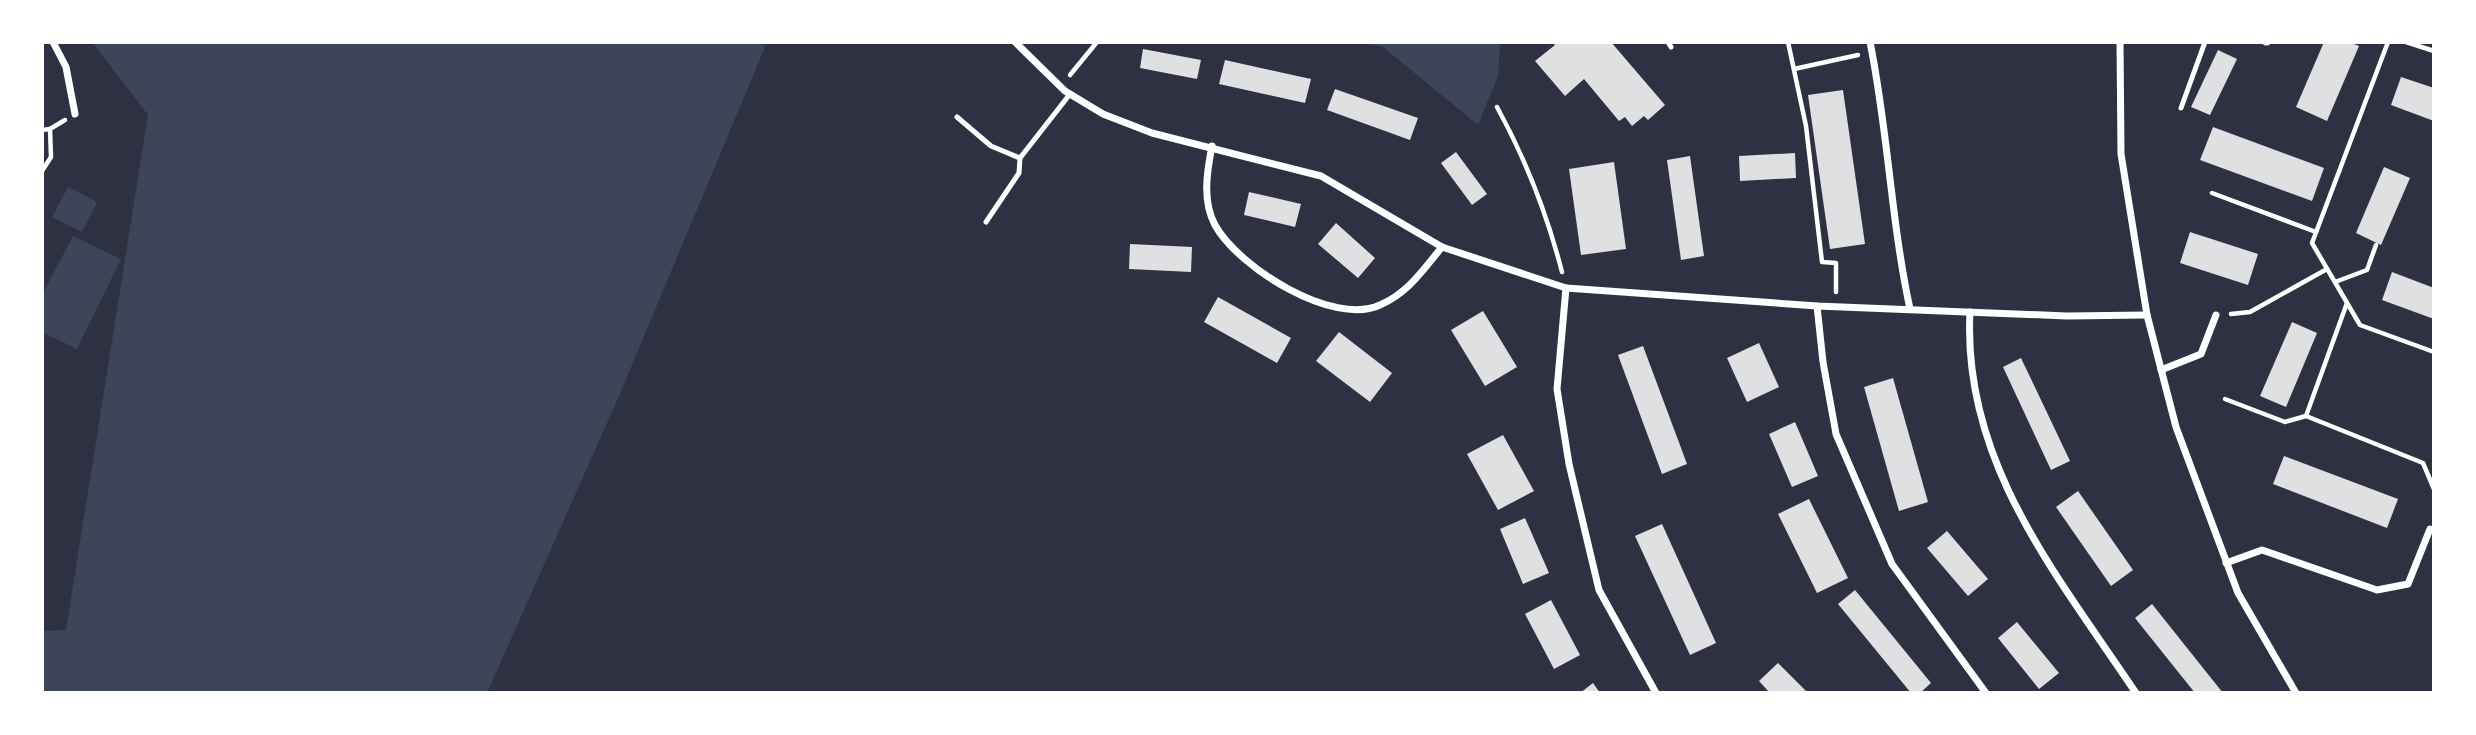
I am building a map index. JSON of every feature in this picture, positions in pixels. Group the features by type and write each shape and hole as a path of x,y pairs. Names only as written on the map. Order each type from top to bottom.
{"street":[{"path":"53,42 66,67 75,114"},
{"path":"1015,42 1060,87 1103,114 1152,133 1212,146 1321,176 1442,247 1566,288 1817,306 2067,316 2147,315"},
{"path":"1870,42 1901,264 1910,309"},
{"path":"2120,42 2121,154 2147,315 2176,427 2238,593 2296,693"},
{"path":"1212,146 1206,177 1214,224 1234,248 1261,272 1293,290 1330,306 1354,310 1378,306 1410,288 1442,247"},
{"path":"1566,288 1557,389 1569,464 1599,590 1656,693"},
{"path":"1817,306 1822,362 1836,434 1892,564 1986,693"},
{"path":"1970,312 1968,349 1979,418 2008,494 2053,568 2136,693"},
{"path":"2161,370 2202,354 2216,315"},
{"path":"2226,563 2262,550 2377,590 2408,584 2430,528"}],"lane":[{"path":"2181,108 2205,42"},
{"path":"986,222 1019,173 1020,158 1070,94"},
{"path":"957,117 990,146 1020,158"}],"path":[{"path":"1060,87 1097,42"},
{"path":"1788,42 1806,126 1822,262 1836,263 1835,306"},
{"path":"2388,42 2312,243 2360,325 2434,352"},
{"path":"2406,42 2434,51"},
{"path":"1794,69 1872,51"},
{"path":"1497,107 1514,137 1546,213 1566,288"},
{"path":"42,130 50,129 75,114"},
{"path":"42,171 51,157 50,129"},
{"path":"2212,193 2316,232"},
{"path":"2335,282 2367,270 2376,245"},
{"path":"2216,315 2250,312 2327,269"},
{"path":"2306,416 2347,302"},
{"path":"2225,399 2285,422 2306,416 2423,463 2434,489"}],"shaded area":[{"path":"92,42 760,42 765,47 619,396 487,693 42,693 42,631 66,630 148,115"},
{"path":"1359,42 1500,42 1498,76 1478,125 1383,47"},
{"path":"68,187 97,202 82,232 52,217"},
{"path":"73,236 121,259 77,349 42,332 42,295"}],"building":[{"path":"1552,42 1611,42 1665,105 1648,120 1644,116 1632,126 1625,117 1619,121 1584,79 1565,96 1535,61 1555,45"},
{"path":"2324,42 2349,42 2359,46 2327,121 2296,107"},
{"path":"1143,49 1201,60 1197,79 1140,68"},
{"path":"2218,50 2237,59 2210,115 2191,107"},
{"path":"1225,60 1311,79 1305,103 1219,84"},
{"path":"2401,77 2434,88 2434,121 2391,105"},
{"path":"1335,89 1418,118 1410,140 1327,110"},
{"path":"1843,90 1865,244 1830,249 1808,95"},
{"path":"2213,127 2324,168 2312,201 2200,160"},
{"path":"1456,152 1487,194 1472,205 1441,163"},
{"path":"1795,153 1796,178 1740,181 1739,156"},
{"path":"1690,156 1704,256 1681,260 1667,160"},
{"path":"1614,162 1626,249 1581,255 1569,169"},
{"path":"2384,167 2410,178 2381,245 2356,233"},
{"path":"1249,192 1301,204 1295,227 1244,215"},
{"path":"1336,223 1375,258 1358,278 1318,244"},
{"path":"2190,232 2258,254 2248,285 2180,263"},
{"path":"1130,244 1192,247 1191,272 1129,269"},
{"path":"2392,272 2434,288 2434,319 2382,300"},
{"path":"1218,297 1291,338 1277,363 1204,322"},
{"path":"1483,311 1517,367 1485,386 1451,330"},
{"path":"2292,322 2317,333 2286,407 2260,396"},
{"path":"1339,332 1392,373 1370,402 1316,361"},
{"path":"1759,343 1779,387 1747,402 1727,358"},
{"path":"1643,346 1687,464 1662,474 1618,355"},
{"path":"2021,358 2070,461 2051,470 2003,367"},
{"path":"1893,378 1928,502 1899,511 1864,387"},
{"path":"1795,422 1818,476 1792,487 1769,434"},
{"path":"1503,435 1534,491 1498,510 1467,454"},
{"path":"2284,456 2398,499 2387,528 2273,484"},
{"path":"2078,491 2133,570 2111,586 2056,507"},
{"path":"1809,499 1848,578 1817,593 1778,514"},
{"path":"1525,518 1549,573 1523,584 1500,529"},
{"path":"1662,524 1716,643 1690,655 1635,536"},
{"path":"1947,531 1988,579 1968,596 1927,548"},
{"path":"1855,590 1931,683 1920,693 1911,693 1838,604"},
{"path":"1551,600 1580,655 1554,669 1525,614"},
{"path":"2152,604 2223,693 2195,693 2135,618"},
{"path":"2017,622 2059,673 2039,689 1998,638"},
{"path":"1778,663 1808,693 1770,693 1759,681"},
{"path":"1593,683 1600,693 1580,693"}]}
